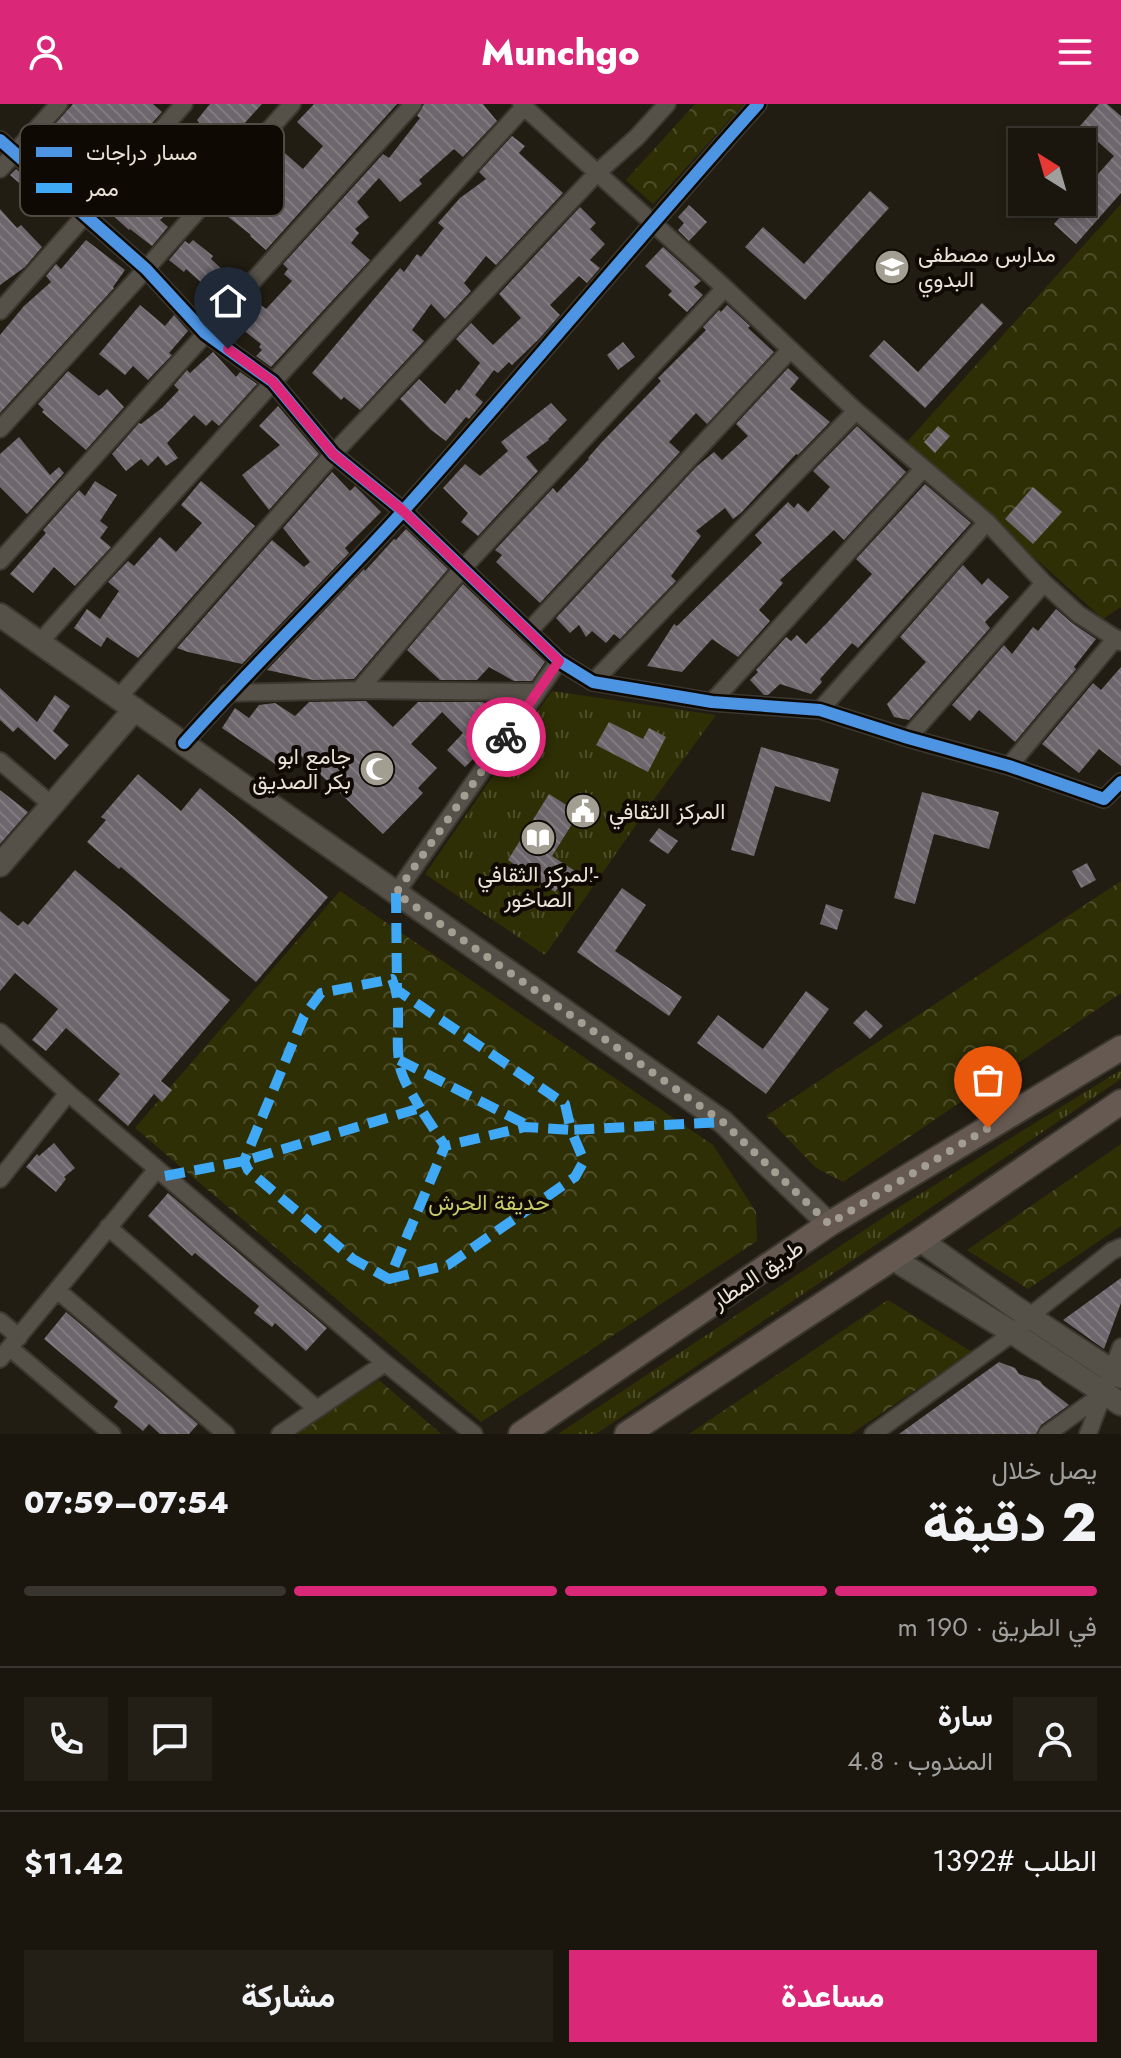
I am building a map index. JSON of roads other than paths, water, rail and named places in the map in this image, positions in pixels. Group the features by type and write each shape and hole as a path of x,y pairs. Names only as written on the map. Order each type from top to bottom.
{"main road":[{"path":"0,615 723,1122 829,1224"},
{"path":"0,865 52,805 127,703"},
{"name":"طريق المطار","path":"521,1434 829,1224 1121,1048"},
{"path":"627,1434 920,1240 1121,1102"},
{"path":"920,1240 1116,1374"},
{"path":"892,1258 1112,1399"}],"street":[{"path":"41,124 59,104"},
{"path":"166,124 184,104"},
{"path":"274,124 292,104"},
{"path":"0,561 413,104"},
{"path":"127,703 333,454 597,173 637,137 667,104"},
{"path":"184,743 403,511 651,223 758,104"},
{"path":"40,642 522,106 725,288 856,411 987,522 1078,614 1119,640 1009,766"},
{"path":"0,140 20,157"},
{"path":"0,169 20,148"},
{"path":"0,311 85,216"},
{"path":"87,216 146,269 205,333 273,382 333,454 403,511 559,661 593,682 712,702 820,710 1009,766 1104,799 1121,782"},
{"path":"0,429 193,216"},
{"path":"359,690 462,569 725,288"},
{"path":"529,631 790,350"},
{"path":"593,682 856,411"},
{"path":"712,702 923,469"},
{"path":"820,710 987,522"},
{"path":"908,738 1044,583"},
{"path":"396,893 559,661"},
{"path":"228,693 359,690 537,692"},
{"path":"0,761 52,805"},
{"path":"2,1038 385,1363 474,1434"},
{"path":"0,1179 68,1093"},
{"path":"9,1348 157,1169"},
{"path":"108,1227 317,1409"},
{"path":"873,1434 1013,1333 1030,1316 1121,1247"},
{"path":"57,1290 226,1434"},
{"path":"0,1321 9,1348 112,1434"},
{"path":"1088,1434 1112,1399 1121,1347"},
{"path":"280,1434 385,1363"},
{"path":"1047,1434 1112,1399"}],"place":[{"name":"مدارس مصطفى البدوي","path":"892,267"},
{"name":"جامع ابو بكر الصديق","path":"377,769"},
{"name":"المركز الثقافي","path":"583,811"},
{"name":"المركز الثقافي- الصاخور","path":"538,838"}],"park label":[{"name":"حديقة الحرش","path":"489,1202"}]}
